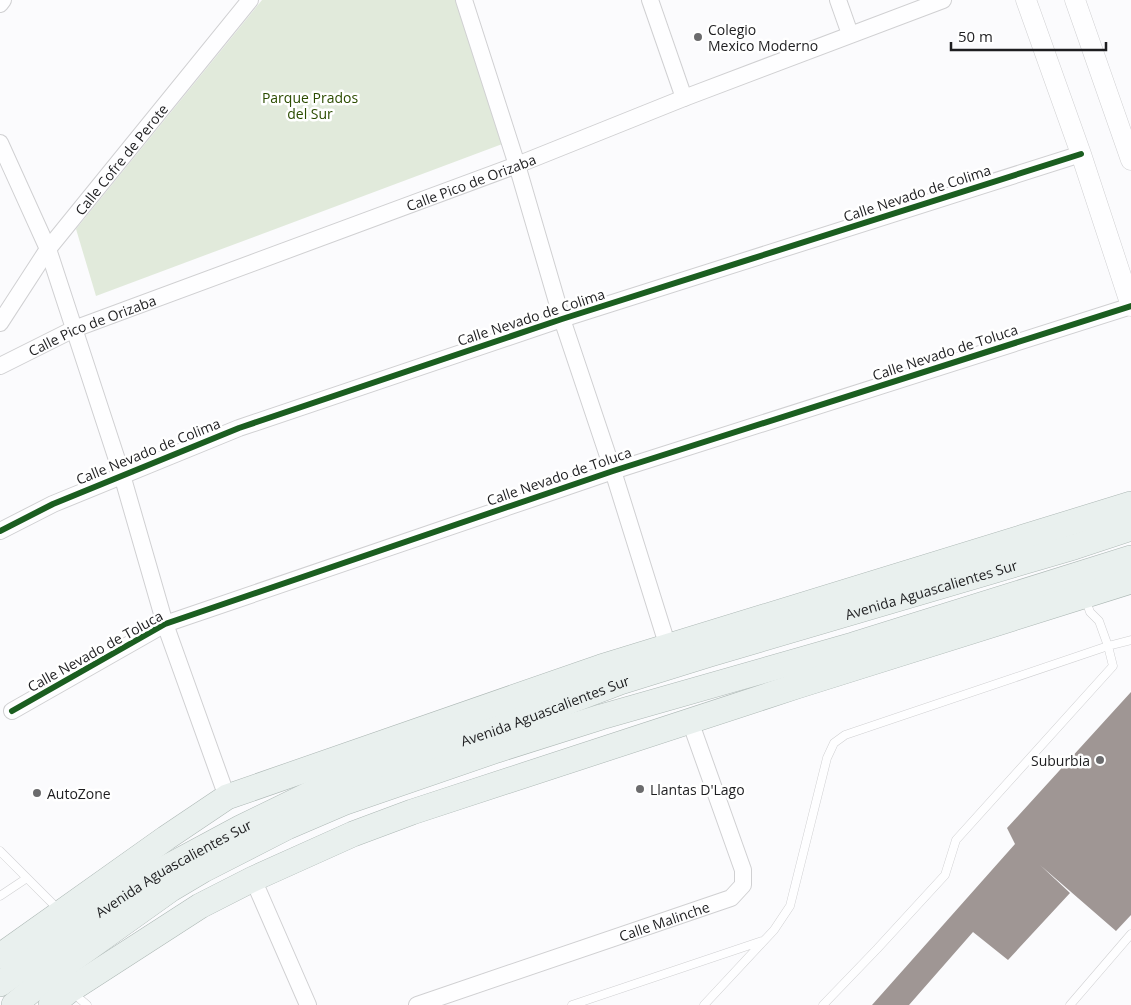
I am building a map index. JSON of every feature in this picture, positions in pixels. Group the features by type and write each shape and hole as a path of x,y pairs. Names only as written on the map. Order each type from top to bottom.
{"main road":[{"name":"Avenida Aguascalientes Sur","path":"0,956 227,797 601,667 1131,504"},
{"name":"Avenida Aguascalientes Sur","path":"0,984 97,913 160,871 247,824 312,793 370,770 494,730 620,682 1131,528"},
{"name":"Avenida Aguascalientes Sur","path":"14,1005 52,974 143,907 203,870 287,827 369,793 601,717 853,645 1131,558"},
{"path":"69,1000 200,906 253,879 353,834 403,815 690,721 1131,581"}],"street":[{"path":"0,4 3,0"},
{"name":"Calle Cofre de Perote","path":"0,323 48,249 250,0"},
{"path":"464,0 517,165 562,319 613,471 668,647"},
{"path":"650,0 684,98"},
{"path":"838,0 850,34"},
{"name":"Calle Pico de Orizaba","path":"0,366 74,329 517,165 684,98 943,0"},
{"path":"1026,0 1081,154 1131,306"},
{"path":"1075,0 1126,130 1131,160"},
{"path":"0,143 48,249 122,475 165,624 227,797"},
{"name":"Calle Nevado de Colima","path":"0,531 53,504 239,428 562,319 1081,154"},
{"name":"Calle Nevado de Toluca","path":"12,711 165,624 613,471 1131,306"},
{"name":"Calle Malinche","path":"416,1005 731,898 743,885 743,870 690,721"},
{"path":"253,879 308,1005"}],"lane":[{"path":"823,1005 944,875 956,840 1113,666 1099,621 1090,612 1084,596"},
{"path":"709,1003 774,930 790,906 827,758 834,743 845,735 1108,646 1131,640"},
{"path":"0,851 61,912"},
{"path":"0,896 27,878"},
{"path":"1070,1005 1131,934"},
{"path":"572,1005 764,940"}],"green space":[{"name":"Parque Prados del Sur","path":"262,0 460,0 505,143 96,296 76,229"}],"building":[{"name":"Suburbia","path":"1131,692 1131,915 1116,931 1040,865 1070,893 1008,960 973,932 909,1005 872,1005 1015,844 1007,828"}],"cycle path":[{"path":"0,531 53,504 239,428 562,319 1081,154"},
{"path":"12,711 165,624 613,471 1131,306"}],"place":[{"name":"Colegio Mexico Moderno","path":"698,37"},
{"name":"Suburbia","path":"1100,760"},
{"name":"Llantas D'Lago","path":"640,789"},
{"name":"AutoZone","path":"37,793"}]}
